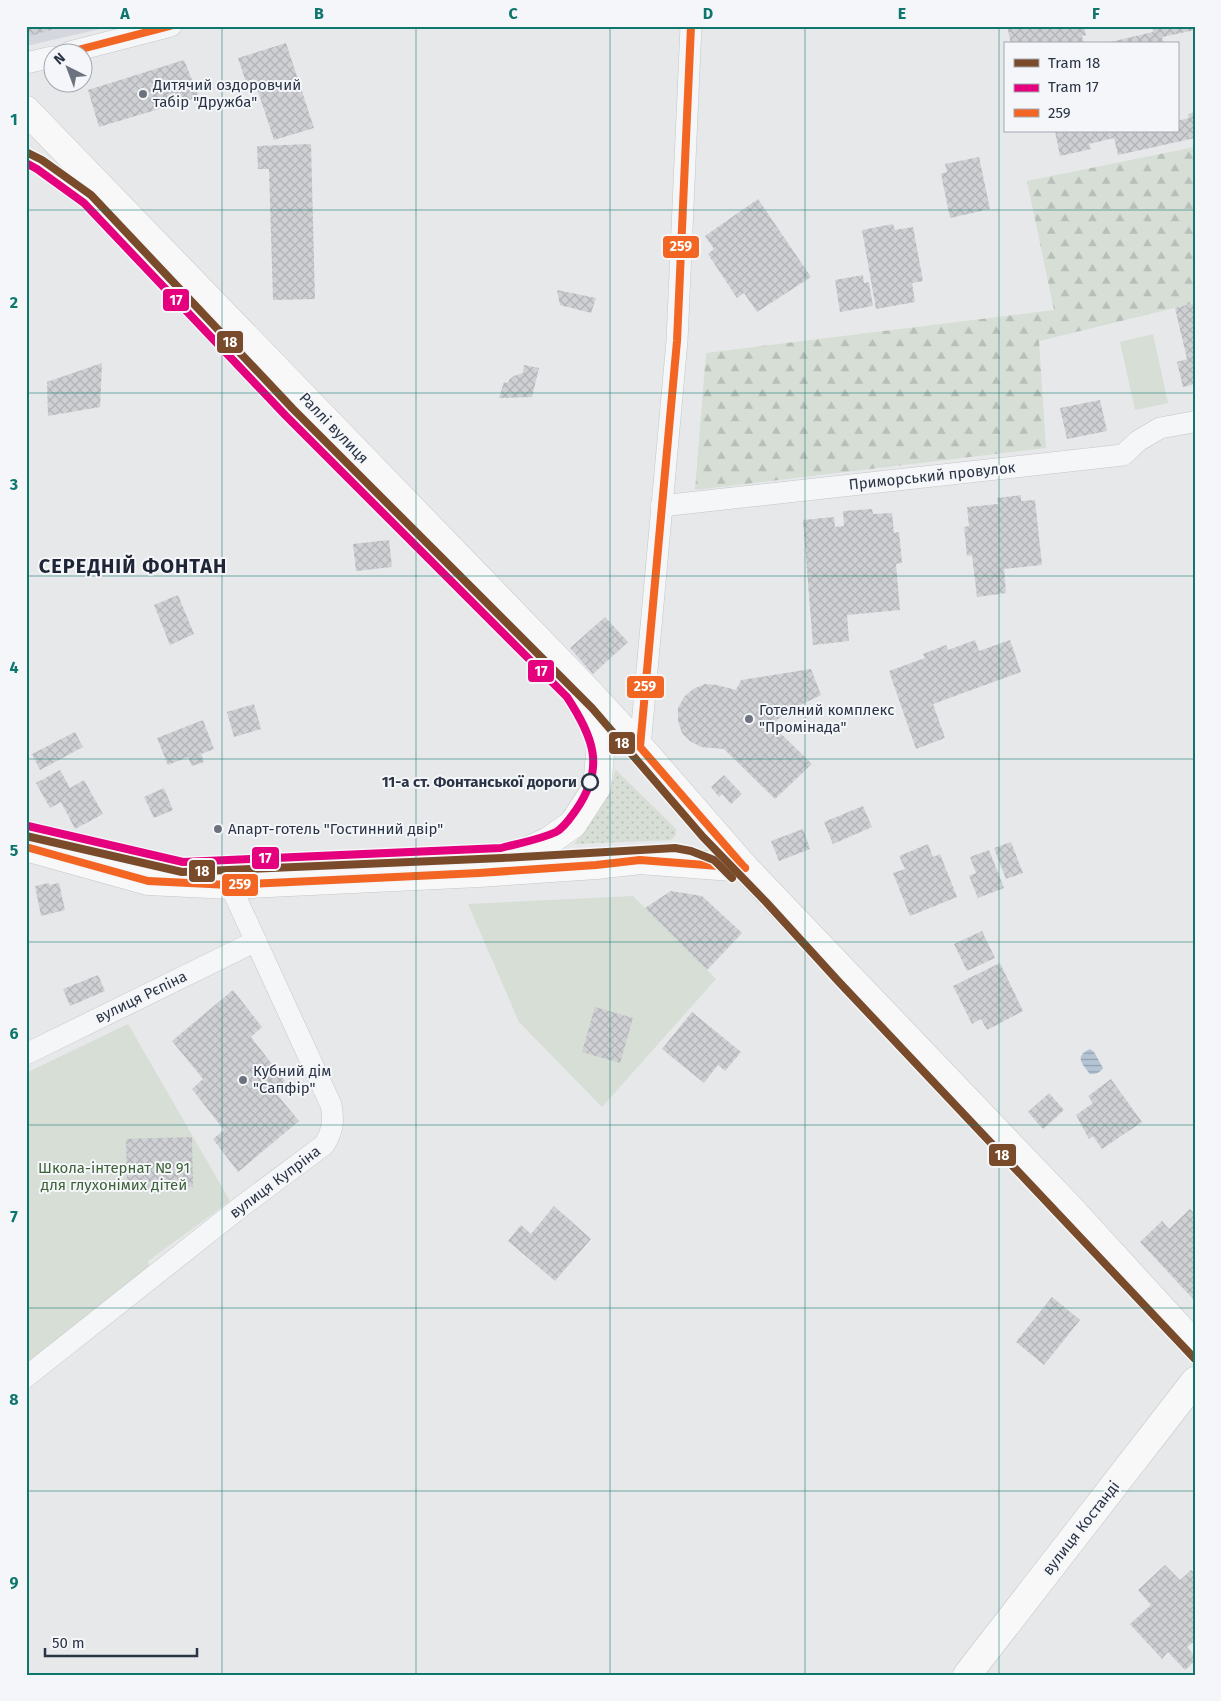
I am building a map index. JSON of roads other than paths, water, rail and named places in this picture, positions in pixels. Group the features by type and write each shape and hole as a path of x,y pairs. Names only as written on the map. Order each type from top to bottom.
{"main road":[{"name":"Раллі вулиця","path":"26,110 584,687 745,868 1066,1204 1195,1344"},
{"path":"479,873 549,841 572,824 597,787 601,744 598,726 584,687"},
{"path":"26,847 148,881 230,885 479,873 640,860 745,868"},
{"name":"вулиця Костанді","path":"967,1675 1195,1381"}],"street":[{"path":"92,46 171,26"},
{"path":"640,748 677,342 691,26"},
{"path":"26,63 42,59"},
{"name":"Приморський провулок","path":"661,506 1123,455 1138,441 1160,428 1194,422"},
{"name":"вулиця Купріна","path":"26,1377 242,1206 324,1145 330,1136 333,1126 331,1105 230,885"},
{"name":"вулиця Рєпіна","path":"26,1054 256,941"}],"water":[{"path":"1090,1049 1094,1052 1103,1068 1101,1071 1090,1074 1084,1067 1081,1057 1082,1054"}],"tram line":[{"name":"18","path":"26,152 42,160 91,195 293,409 592,708 703,837 1195,1359"},
{"name":"17","path":"26,163 84,203 286,416 567,697 584,725 592,752 593,766 591,780 585,794 576,810 562,828 543,837 501,848 183,862 28,826"},
{"name":"18","path":"26,836 182,872 502,858 675,848 691,851 714,860 732,878"}],"place":[{"name":"Дитячий оздоровчий табір \"Дружба\"","path":"143,94"},
{"name":"Готелний комплекс \"Промінада\"","path":"749,719"},
{"name":"11-а ст. Фонтанської дороги","path":"590,782"},
{"name":"Апарт-готель \"Гостинний двір\"","path":"218,829"},
{"name":"Кубний дім \"Сапфір\"","path":"243,1080"}],"district":[{"name":"СЕРЕДНІЙ ФОНТАН","path":"133,566"}],"park label":[{"name":"Школа-інтернат № 91 для глухонімих дітей","path":"114,1176"}]}
